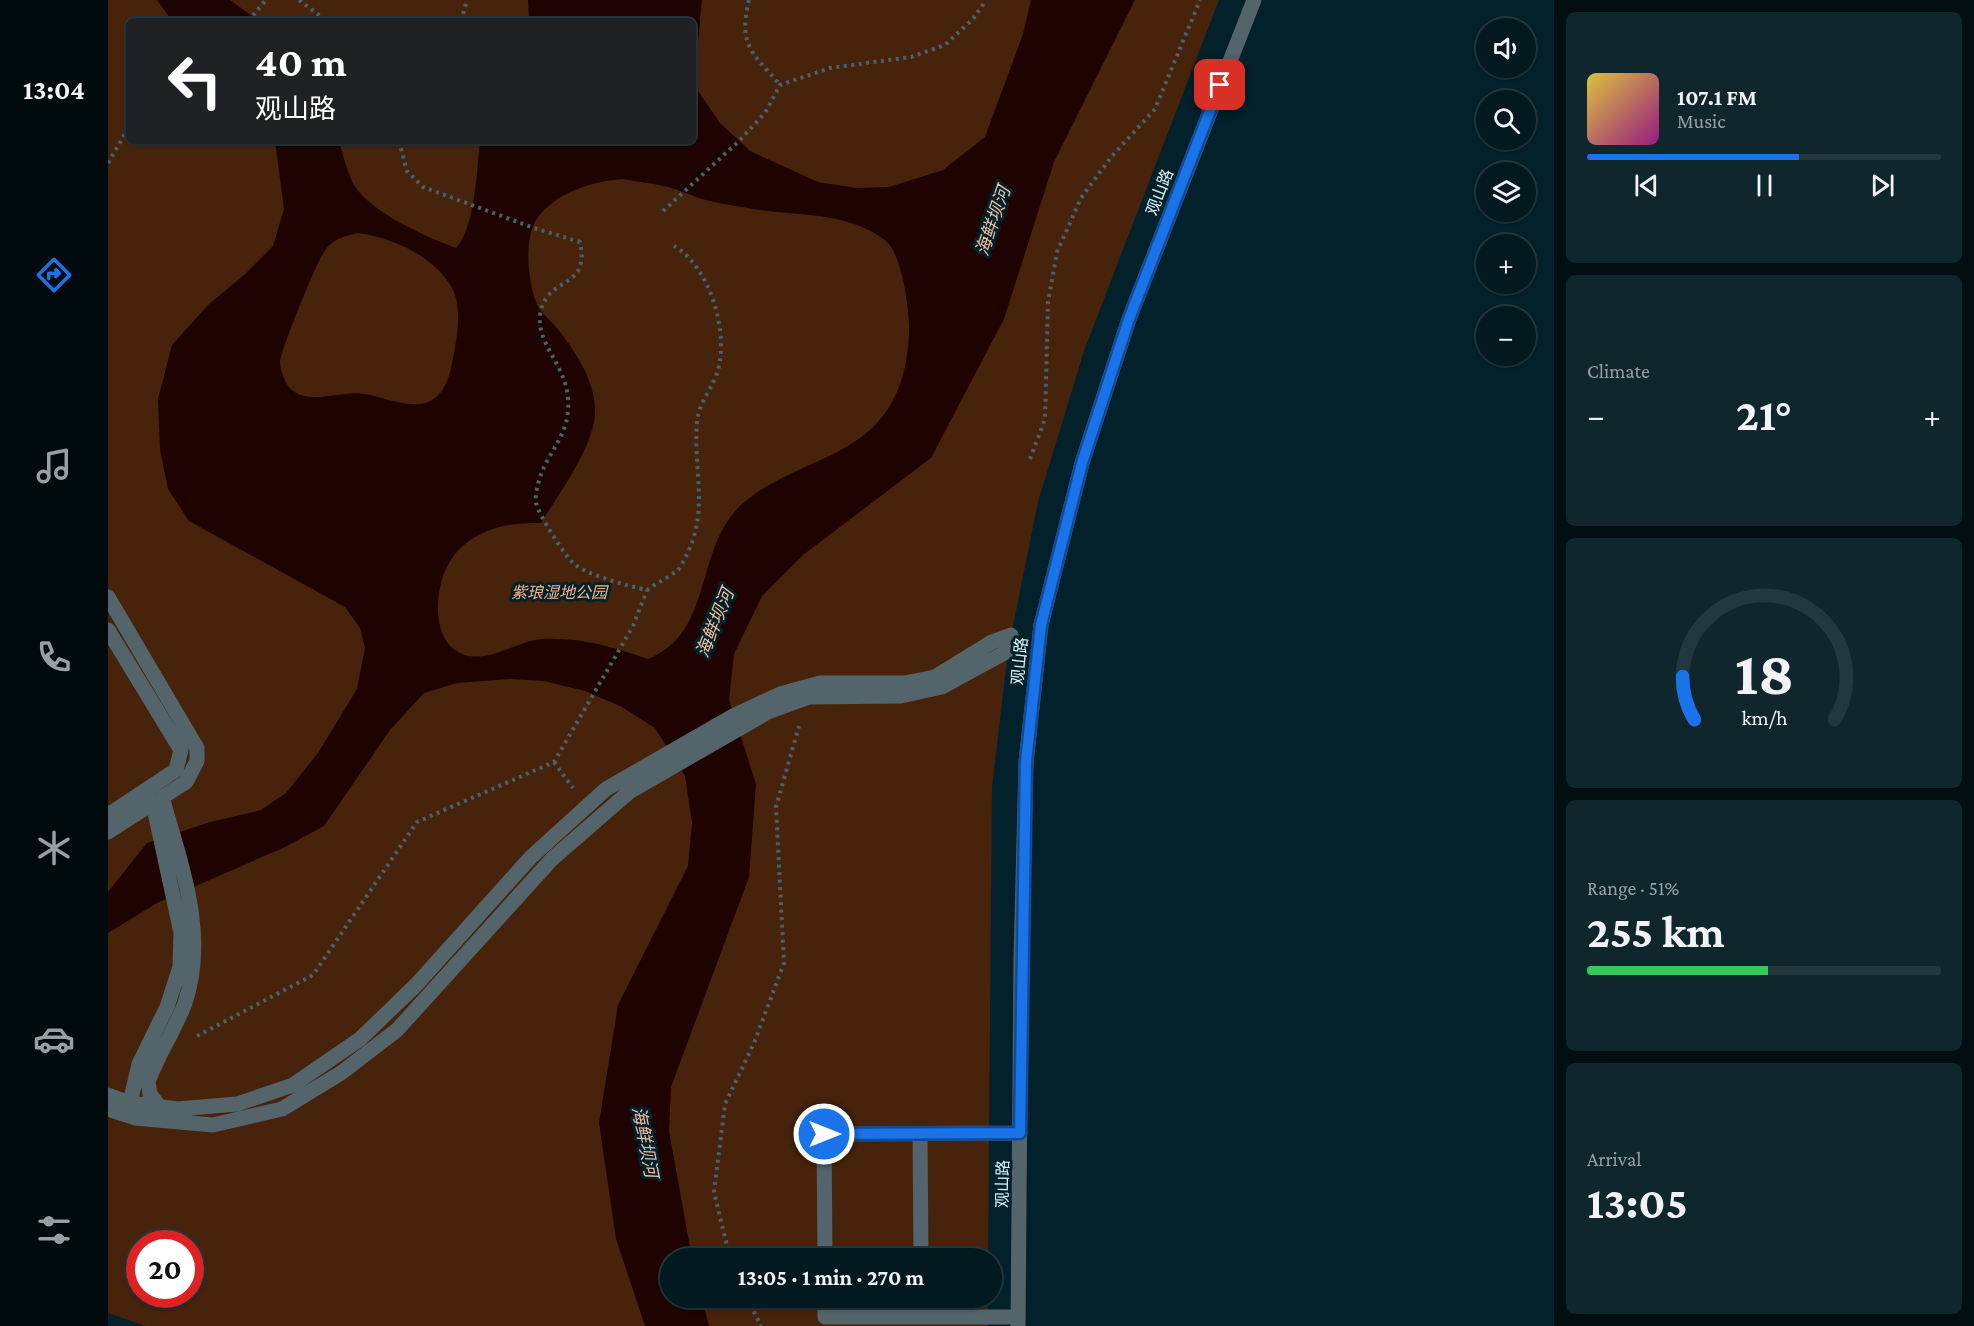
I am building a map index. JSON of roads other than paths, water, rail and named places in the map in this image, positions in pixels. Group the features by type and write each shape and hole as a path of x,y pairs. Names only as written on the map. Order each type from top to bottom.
{"street":[{"name":"观山路","path":"1018,1322 1026,762 1041,625 1082,463 1129,319 1254,0"},
{"path":"108,597 197,748 196,760 186,782 108,832"},
{"path":"108,630 181,750 176,770 108,815"},
{"path":"108,1095 130,1103 178,1109 237,1104 293,1085 360,1039 416,985 531,857 606,789 733,716 780,694 820,683 904,683 935,678 992,642 1011,635"},
{"path":"108,1109 135,1118 213,1125 282,1109 341,1073 397,1030 552,859 629,792 768,712 809,698 901,696 942,687 1008,651"},
{"path":"130,1103 139,1064 167,1007 180,967 179,892 158,800"},
{"path":"159,1106 150,1094 148,1082 184,1004 195,965 195,930 179,892"},
{"path":"825,1248 824,1134 1020,1133"},
{"path":"920,1134 921,1248"},
{"path":"825,1308 825,1317 922,1317 1018,1322"},
{"path":"922,1308 922,1317"}],"water":[{"path":"157,0 230,0 255,18 170,18"},
{"name":"海鲜坝河","path":"528,0 702,0 698,42 698,91 720,123 750,151 818,182 856,188 889,187 943,170 985,137 1023,34 1031,0 1135,0 1054,162 1004,319 931,458 803,555 762,596 734,654 729,700 756,784 749,877 671,1087 669,1131 690,1248 660,1248 660,1308 704,1308 709,1326 645,1326 616,1239 599,1123 618,1005 688,866 692,823 685,776 655,728 620,706 585,691 544,681 510,679 457,683 424,693 390,730 324,826 285,847 157,903 108,933 108,892 147,843 207,823 261,810 286,793 318,753 357,689 365,648 360,628 345,607 189,521 168,489 160,450 158,399 172,345 209,304 244,275 273,246 284,209 275,144 340,144 354,185 373,205 400,223 456,248 462,239 471,213 480,144 696,144 696,18 529,18","holes":["623,179 668,187 701,199 724,204 835,219 870,231 886,241 892,248 901,270 908,311 908,346 900,385 888,409 870,430 839,451 771,484 741,505 726,523 716,544 694,610 684,630 669,647 648,659 596,644 542,639 487,655 476,657 465,655 455,650 447,642 440,625 438,609 440,587 446,569 468,542 483,533 501,527 541,523 584,452 594,422 594,397 587,375 570,345 540,309 533,293 528,259 533,226 538,217 555,201 588,185","358,233 384,239 410,250 433,265 443,275 454,293 458,310 458,328 446,384 435,398 419,404 401,403 356,393 309,397 293,391 284,378 280,362 299,307 327,248 343,237"]}],"park label":[{"name":"紫琅湿地公园","path":"559,592"}]}
